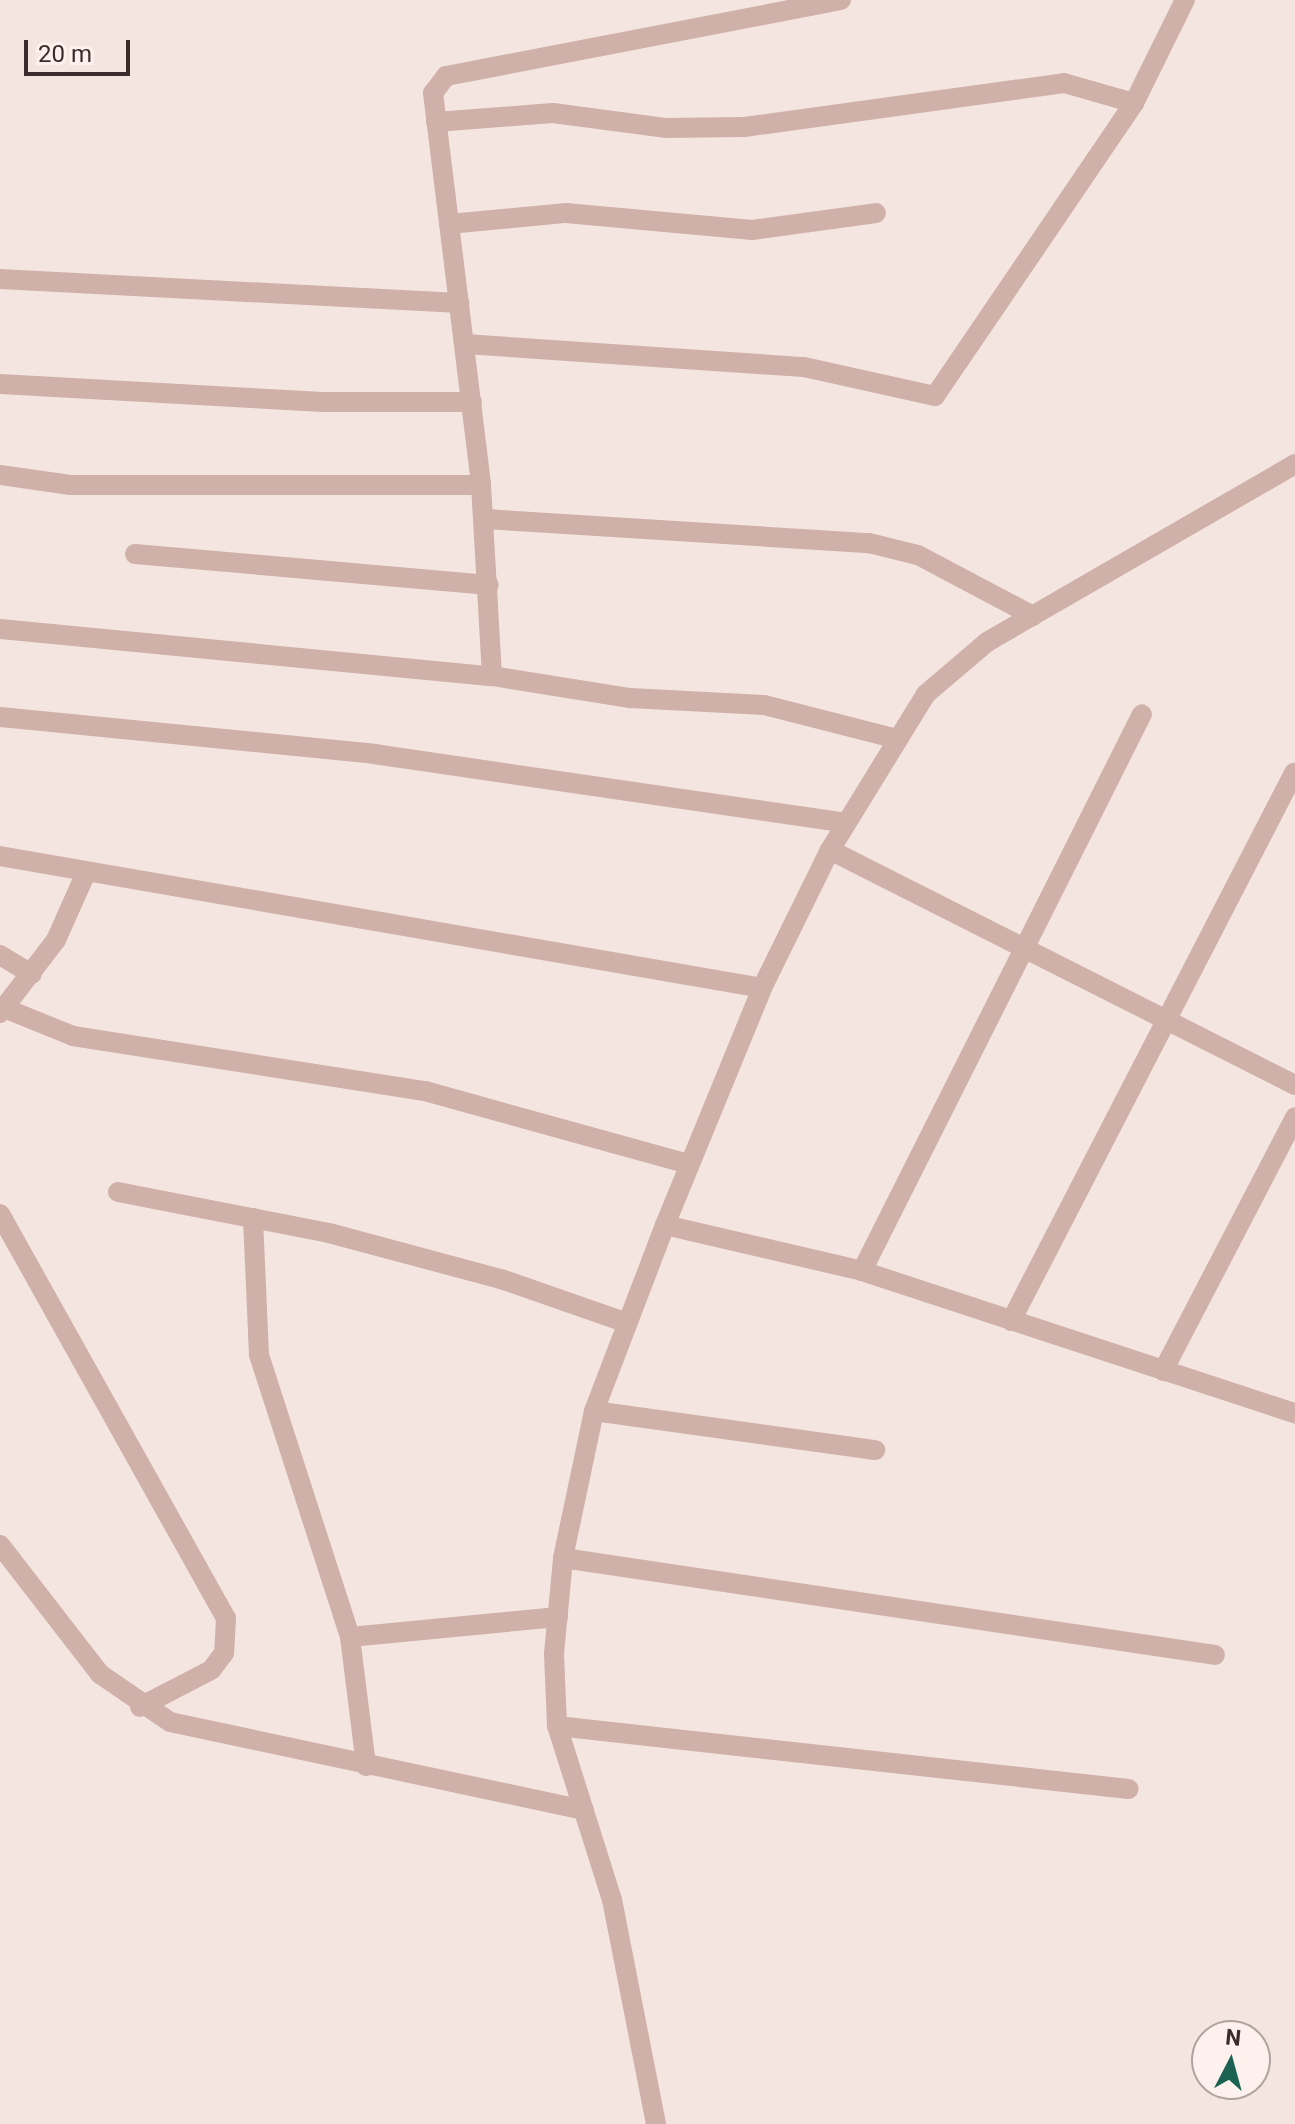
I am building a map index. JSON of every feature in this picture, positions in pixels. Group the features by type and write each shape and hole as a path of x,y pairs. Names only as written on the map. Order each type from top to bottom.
{"street":[{"path":"492,676 485,519 433,93 446,76 841,0"},
{"path":"465,344 804,367 935,396 1134,103 1185,0"},
{"path":"436,122 553,113 665,128 744,127 1064,83 1134,103"},
{"path":"449,224 566,213 752,230 876,213"},
{"path":"0,279 459,303"},
{"path":"0,384 324,402 472,402"},
{"path":"656,2124 612,1900 557,1726 558,1617 563,1558 594,1411 627,1323 762,988 830,850 893,738 960,661 1295,464"},
{"path":"0,475 70,485 481,485"},
{"path":"485,519 869,543 918,555 1033,616"},
{"path":"135,554 489,585"},
{"path":"0,629 492,676 630,698 764,705 893,738"},
{"path":"862,1271 1142,714"},
{"path":"0,717 374,754 845,823"},
{"path":"1011,1321 1294,773"},
{"path":"830,850 1295,1085"},
{"path":"0,856 85,875 762,988"},
{"path":"85,875 32,974 2,1010 73,1036 425,1091 689,1164"},
{"path":"0,955 32,974"},
{"path":"1163,1371 1295,1117"},
{"path":"118,1192 253,1218 501,1279 627,1323"},
{"path":"0,1214 226,1618 224,1653 211,1670 140,1707"},
{"path":"253,1218 259,1355 350,1637 366,1766"},
{"path":"665,1225 862,1271 1295,1413"},
{"path":"594,1411 875,1450"},
{"path":"0,1545 58,1629 140,1707 200,1733 584,1810"},
{"path":"563,1558 1215,1655"},
{"path":"350,1637 558,1617"},
{"path":"557,1726 1129,1789"}]}
